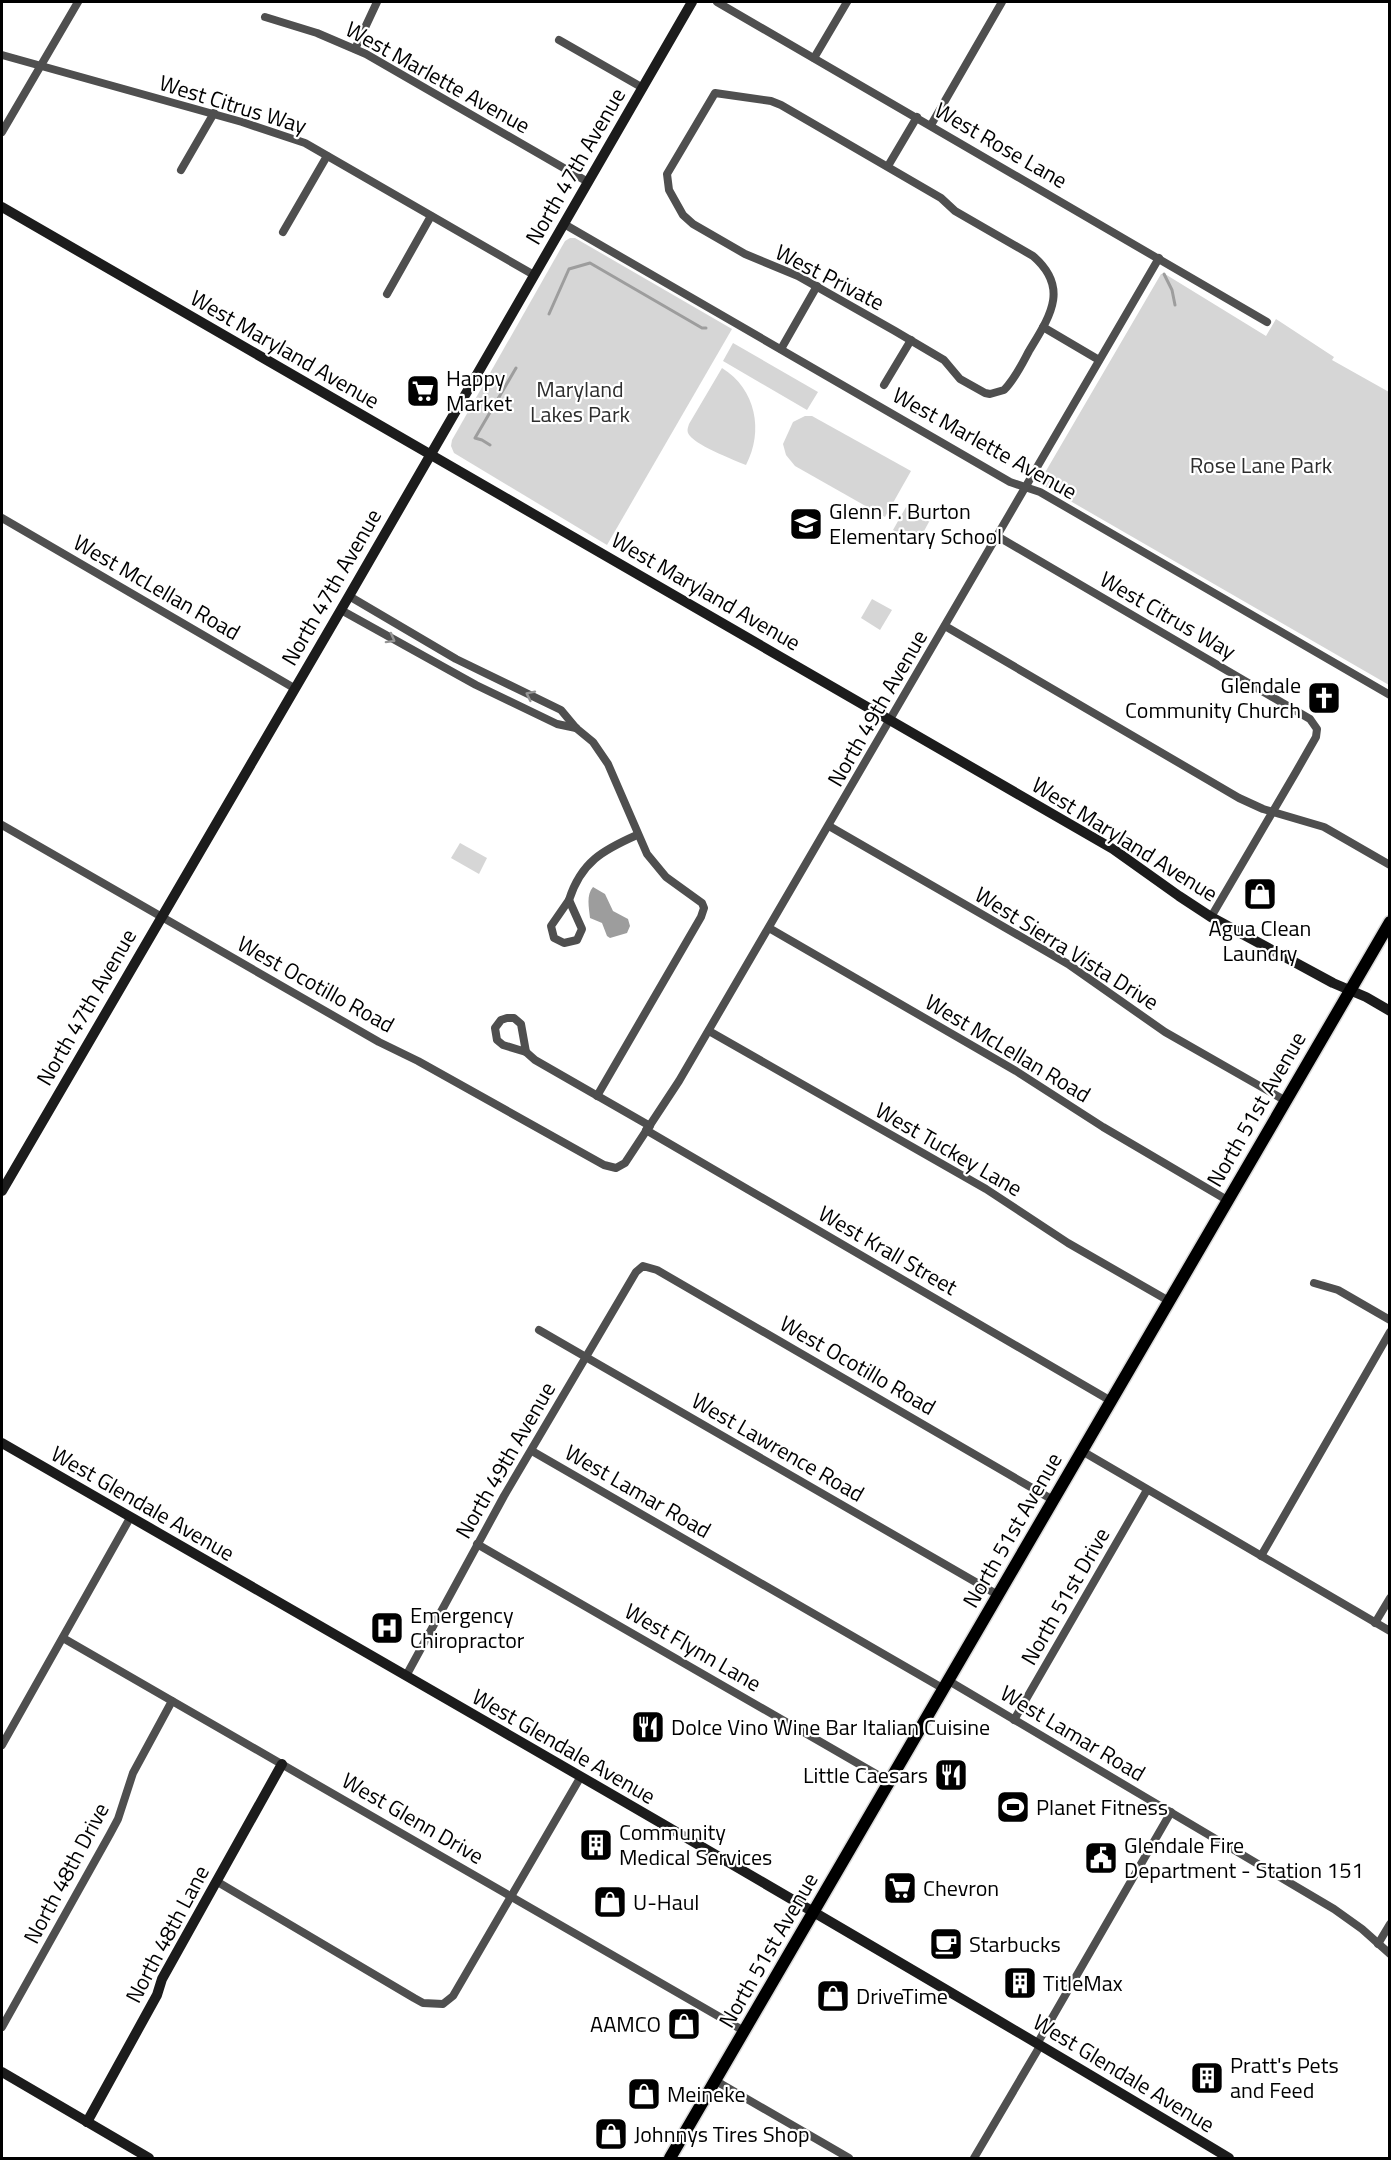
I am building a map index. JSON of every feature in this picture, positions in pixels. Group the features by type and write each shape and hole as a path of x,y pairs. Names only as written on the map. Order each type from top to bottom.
{"main road":[{"name":"North 51st Avenue","path":"670,2158 1389,922"}],"street":[{"path":"2,132 78,2"},
{"path":"355,49 377,2"},
{"name":"North 47th Avenue","path":"2,1191 692,2"},
{"name":"West Rose Lane","path":"717,2 931,124 1267,322"},
{"path":"814,58 847,2"},
{"path":"931,124 1002,2"},
{"name":"West Marlette Avenue","path":"265,17 317,33 355,49 588,182"},
{"path":"559,40 643,88"},
{"name":"West Citrus Way","path":"2,55 214,113 306,143 534,275"},
{"name":"West Private","path":"888,166 771,101 715,93 667,174 669,190 677,208 690,222 755,260 798,276 817,286 944,360 960,379 985,393 996,393 1009,386 1043,327"},
{"path":"181,170 214,113"},
{"path":"917,117 888,166 941,198 955,212 1033,256 1042,264 1052,279 1054,300 1043,327 1100,360"},
{"path":"283,232 327,156"},
{"name":"West Maryland Avenue","path":"2,207 1113,849 1211,917 1389,1011"},
{"path":"387,294 431,216"},
{"name":"West Marlette Avenue","path":"564,224 1025,488 1040,492 1389,695"},
{"name":"North 49th Avenue","path":"616,1168 625,1163 709,1031 1159,258"},
{"path":"780,349 817,286"},
{"path":"885,385 910,340"},
{"name":"West McLellan Road","path":"2,518 294,688"},
{"name":"West Citrus Way","path":"997,536 1310,719 1317,729 1316,737 1273,812"},
{"path":"349,596 456,659 561,710 576,728 593,742 608,764 647,854 660,871 698,898 704,908 597,1096"},
{"path":"340,610 476,685 557,724 576,728"},
{"path":"945,626 1239,798 1273,812 1324,827 1389,865"},
{"path":"1211,917 1273,812"},
{"name":"West Ocotillo Road","path":"2,825 379,1042 418,1061 603,1165 616,1168"},
{"name":"West Sierra Vista Drive","path":"829,826 1068,964 1165,1032 1286,1101"},
{"path":"569,900 582,929 577,940 564,944 554,938 551,926 569,900 578,878 588,864 609,847 637,835"},
{"name":"West McLellan Road","path":"769,928 1016,1071 1102,1127 1227,1200"},
{"name":"West Krall Street","path":"526,1052 521,1024 511,1018 501,1020 495,1031 499,1042 526,1052 535,1060 648,1128 1111,1401"},
{"name":"West Tuckey Lane","path":"709,1031 986,1189 1068,1243 1169,1301"},
{"name":"North 49th Avenue","path":"406,1676 504,1496 636,1272 643,1266"},
{"name":"West Ocotillo Road","path":"643,1266 657,1270 1053,1500"},
{"path":"1314,1283 1338,1290 1389,1320"},
{"name":"West Lawrence Road","path":"539,1330 998,1595"},
{"path":"1261,1556 1389,1332"},
{"name":"West Glendale Avenue","path":"2,1443 814,1912 1229,2158"},
{"name":"West Lamar Road","path":"532,1451 946,1685 1014,1720 1171,1812 1342,1914 1389,1954"},
{"path":"1082,1451 1389,1631"},
{"name":"North 51st Drive","path":"1014,1720 1148,1490"},
{"path":"2,1745 130,1518"},
{"name":"West Flynn Lane","path":"477,1544 890,1782"},
{"path":"1375,1623 1389,1598"},
{"name":"West Glenn Drive","path":"63,1638 744,2031"},
{"name":"North 48th Drive","path":"2,2027 118,1819 133,1773 172,1701"},
{"name":"North 48th Lane","path":"87,2122 157,1995 162,1979 282,1764"},
{"path":"216,1881 423,2003 443,2004 453,1996 580,1778"},
{"path":"974,2158 1171,1812"},
{"path":"1378,1944 1389,1924"},
{"path":"2,2072 149,2158"},
{"path":"716,2081 849,2158"}],"green space":[{"name":"Maryland Lakes Park","path":"575,238 732,329 607,545 454,453 451,446 452,440 565,241"},
{"name":"Rose Lane Park","path":"1161,274 1165,274 1266,336 1276,319 1334,357 1332,360 1389,392 1389,685 1046,487 1042,482 1043,476"},
{"path":"733,343 818,392 807,410 723,361"},
{"path":"722,368 743,387 754,412 755,438 746,465 705,447 688,433 689,424"},
{"path":"805,416 812,416 911,471 885,517 795,466 786,455 783,444 793,422"},
{"path":"906,507 930,520 917,544 893,530"},
{"path":"872,599 892,610 880,630 861,618"},
{"path":"460,843 487,858 479,874 451,858"}],"shaded area":[{"path":"593,887 605,894 613,911 628,919 630,926 627,933 610,938 602,923 590,918 589,897"}],"waterway":[{"path":"549,314 569,269 590,263 702,328 706,328"},
{"path":"1164,274 1172,290 1175,305"},
{"path":"490,445 475,438 516,368"}],"place":[{"name":"Happy Market","path":"423,391"},
{"name":"Glenn F. Burton Elementary School","path":"806,524"},
{"name":"Glendale Community Church","path":"1324,698"},
{"name":"Agua Clean Laundry","path":"1260,894"},
{"name":"Emergency Chiropractor","path":"387,1628"},
{"name":"Dolce Vino Wine Bar Italian Cuisine","path":"648,1727"},
{"name":"Little Caesars","path":"951,1775"},
{"name":"Planet Fitness","path":"1013,1807"},
{"name":"Community Medical Services","path":"596,1845"},
{"name":"Glendale Fire Department - Station 151","path":"1101,1858"},
{"name":"Chevron","path":"900,1888"},
{"name":"U-Haul","path":"610,1902"},
{"name":"Starbucks","path":"946,1944"},
{"name":"TitleMax","path":"1020,1983"},
{"name":"DriveTime","path":"833,1996"},
{"name":"AAMCO","path":"684,2024"},
{"name":"Pratt's Pets and Feed","path":"1207,2078"},
{"name":"Meineke","path":"644,2094"},
{"name":"Johnnys Tires Shop","path":"611,2134"}]}
